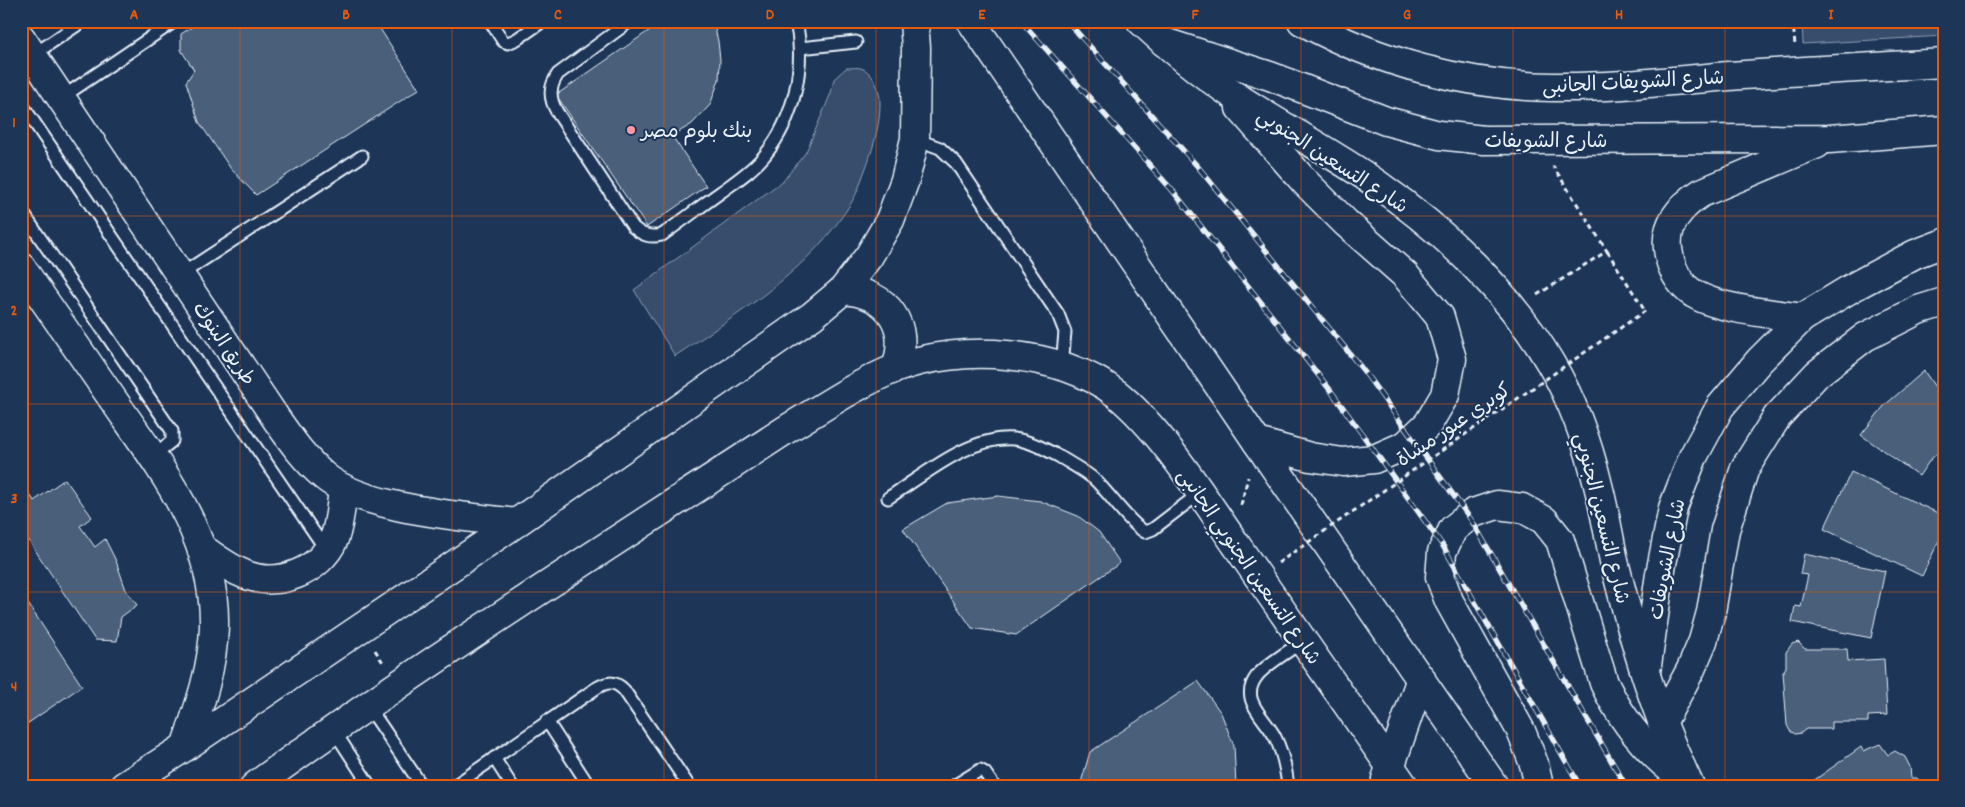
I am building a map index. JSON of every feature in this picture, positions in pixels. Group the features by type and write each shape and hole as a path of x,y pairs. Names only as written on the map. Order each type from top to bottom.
{"main road":[{"path":"124,786 185,747 516,523 812,316 843,290 869,256 890,220 906,180 915,139 916,48 914,21"},
{"path":"971,21 1257,442 1494,786"},
{"name":"شارع التسعين الجنوبي","path":"1142,21 1164,42 1224,89 1377,184 1450,243 1514,310 1552,365 1580,425 1599,488 1625,604 1662,722 1689,784"},
{"name":"شارع الشويفات الجانبى","path":"1302,21 1329,36 1415,67 1505,84 1550,87 1596,86 1797,71 1944,63"},
{"name":"شارع الشويفات","path":"1164,42 1270,76 1386,121 1439,135 1475,139 1537,140 1829,139 1944,130"},
{"name":"طريق البنوك","path":"27,46 303,456 324,476 343,489 390,504 428,512 516,523"},
{"path":"1224,89 1304,180 1346,224 1405,275 1440,317 1452,359 1445,395 1428,424 1406,445 1374,460 1343,462 1310,457 1257,442"},
{"path":"1802,318 1730,306 1693,293 1678,279 1669,261 1667,241 1672,221 1676,215 1684,204 1701,193 1829,139"},
{"name":"شارع الشويفات","path":"1646,672 1660,574 1673,508 1693,457 1720,407 1759,361 1802,318 1855,286 1915,254 1944,243"},
{"path":"23,272 153,456 180,501 203,549 212,593 214,626 212,658 205,689 185,747"},
{"path":"843,290 871,295 883,303 892,314 899,327 902,341 901,355 896,368"},
{"path":"1662,722 1703,641 1712,612 1725,530 1745,468 1777,418 1817,374 1865,337 1918,310 1944,302"},
{"name":"شارع التسعين الجنوبي الجانبى","path":"254,786 398,685 787,428 870,380 896,368 932,359 960,355 1005,354 1062,366 1095,379 1117,394 1162,441 1303,641 1393,779"},
{"path":"203,549 226,566 248,576 272,580 297,575 318,561 327,552 334,537 343,489"},
{"path":"1539,786 1534,764 1521,730 1449,601 1440,577 1442,552 1453,529 1473,512 1497,505 1522,508 1544,520 1560,540 1604,683 1614,703 1638,739 1670,770 1689,784"},
{"path":"1393,779 1421,678"}],"lane":[{"path":"27,46 83,21"},
{"path":"61,98 175,21"},
{"path":"490,21 503,41 508,43 543,21"},
{"path":"630,21 558,74 552,82 550,94 552,104 633,227 646,236 654,237 662,235 745,175 765,156 780,132 791,107 798,79 800,48 796,21"},
{"path":"800,48 856,42"},
{"path":"21,103 327,552"},
{"path":"915,139 940,148 956,163 1058,314 1065,332 1062,366"},
{"path":"180,275 362,156"},
{"path":"21,210 172,431 172,441 153,456"},
{"path":"888,498 956,454 984,442 1013,439 1040,446 1093,478 1115,500 1138,528 1145,532 1153,529 1200,493"},
{"path":"1288,786 1286,763 1275,736 1252,705 1251,685 1258,675 1303,641"},
{"path":"454,786 602,685 610,683 618,684 689,786"},
{"path":"368,706 422,786"},
{"path":"547,722 589,786"},
{"path":"333,729 370,786"},
{"path":"494,758 512,786"},
{"path":"954,786 980,770 985,773 994,786"}],"path":[{"path":"1514,310 1607,251 1537,140"},
{"name":"كوبري عبور مشاة","path":"1278,563 1646,311 1607,251"},
{"path":"360,628 398,685"}],"shaded area":[{"path":"1802,21 1944,21 1944,36 1803,44"},
{"path":"846,68 861,68 869,73 877,85 880,99 878,124 870,157 853,200 817,248 796,269 749,306 675,356 634,290 784,180 806,152 831,93 834,79"}],"building":[{"path":"201,21 375,21 419,89 256,195 231,169 199,122 186,82 194,70 181,50 181,34"},
{"name":"بنك بلوم مصر","path":"663,21 713,21 720,60 719,80 710,105 692,124 672,136 706,186 647,227 556,95"},
{"path":"1924,371 1944,400 1944,447 1930,460 1919,476 1861,435 1884,406"},
{"path":"1851,472 1944,516 1944,530 1922,576 1824,529"},
{"path":"65,479 92,517 80,526 95,547 105,539 116,561 126,590 137,605 121,617 117,641 95,640 27,538 21,542 21,481 34,501"},
{"path":"998,496 1040,501 1078,516 1099,532 1120,563 1016,635 972,628 903,529 947,503"},
{"path":"1804,554 1885,571 1871,638 1792,622 1795,606 1801,607 1808,575 1800,574"},
{"path":"21,593 82,686 21,728"},
{"path":"1798,642 1805,649 1847,649 1848,661 1884,659 1887,715 1868,716 1868,722 1831,722 1831,729 1806,729 1801,733 1795,734 1790,731 1787,725 1783,672 1786,667 1786,652 1792,644"},
{"path":"1198,681 1221,713 1234,746 1236,786 1080,786 1090,752"},
{"path":"1880,744 1888,755 1895,751 1905,757 1910,767 1911,778 1917,778 1922,786 1806,786 1861,747 1863,751"}],"railway":[{"path":"1021,21 1173,191 1331,391 1443,546 1580,786"},
{"path":"1067,21 1199,168 1363,370 1472,521 1626,786"}],"place":[{"name":"بنك بلوم مصر","path":"631,130"}]}
